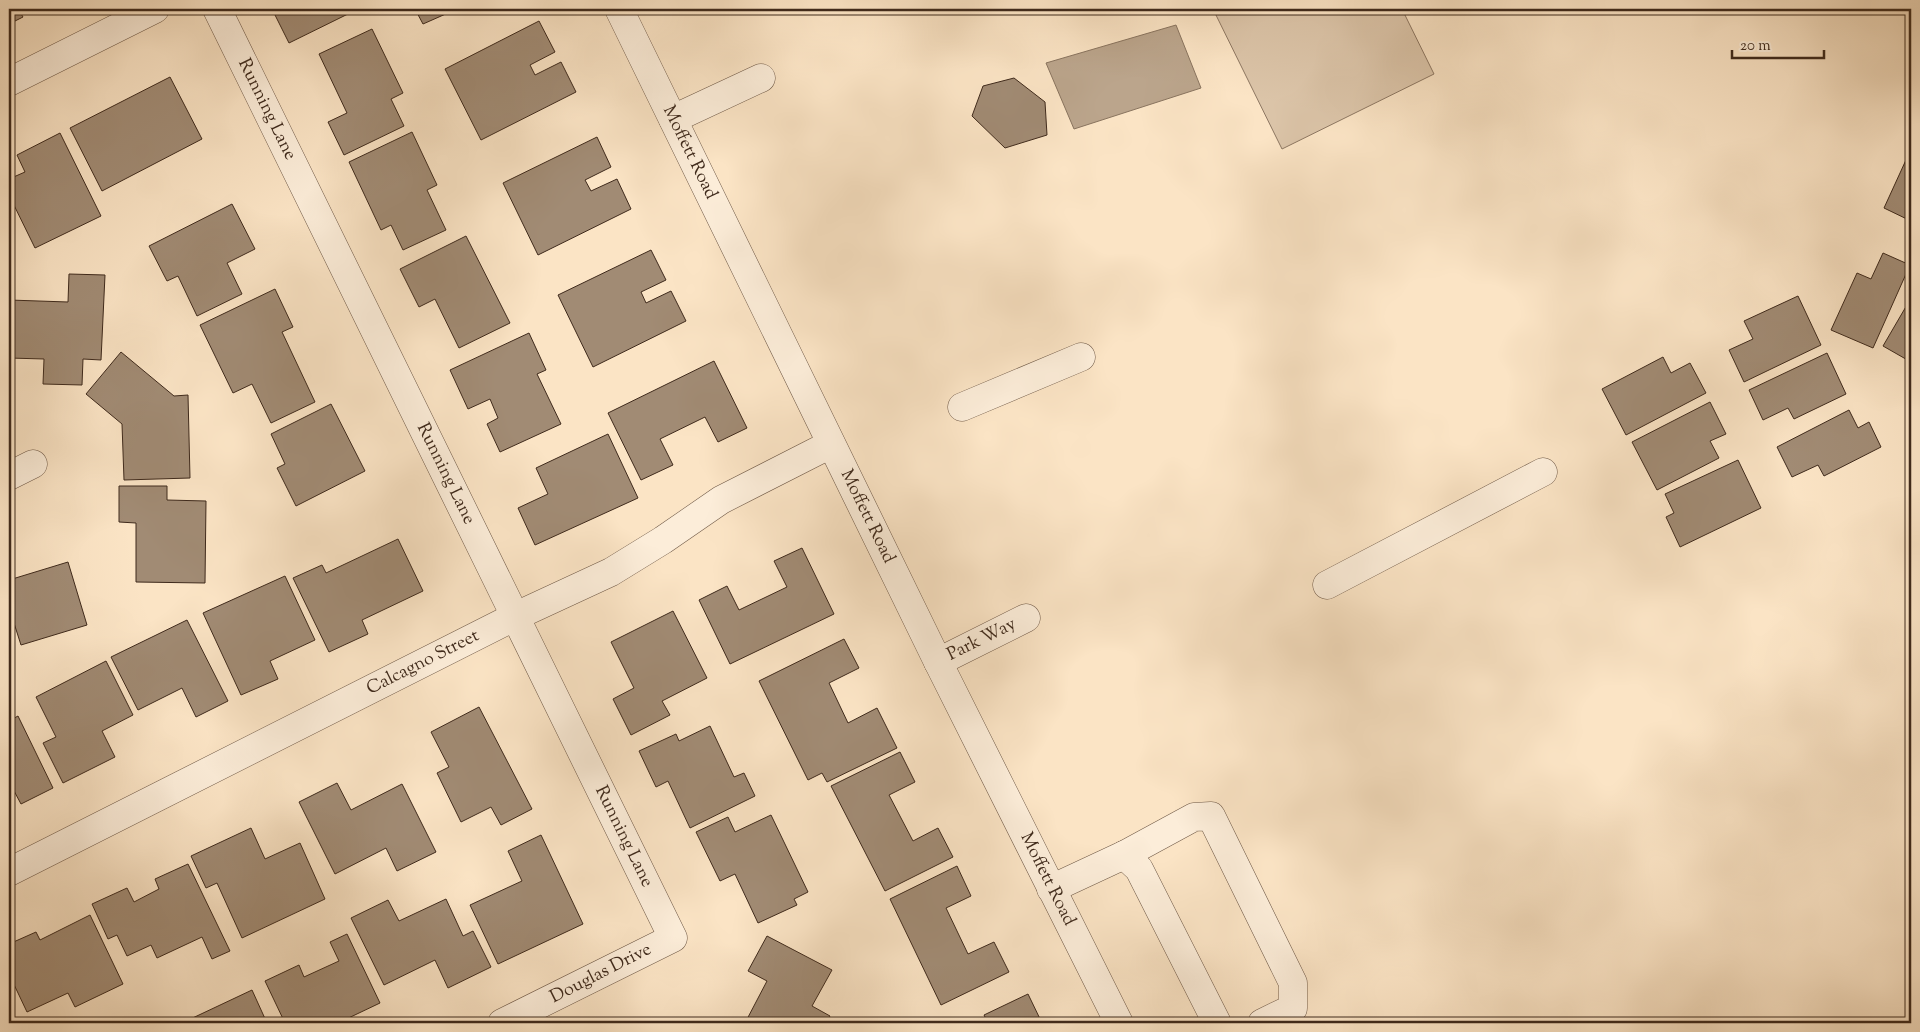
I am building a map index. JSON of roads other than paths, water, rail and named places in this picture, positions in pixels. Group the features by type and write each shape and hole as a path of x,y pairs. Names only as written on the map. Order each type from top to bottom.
{"street":[{"path":"9,82 155,9"},
{"name":"Running Lane","path":"217,9 673,938"},
{"name":"Moffett Road","path":"619,9 938,662 1119,1023"},
{"path":"673,119 761,78"},
{"path":"962,407 1081,357"},
{"name":"Calcagno Street","path":"9,872 516,616 611,572 664,540 721,500 831,444"},
{"path":"9,476 33,464"},
{"path":"1327,585 1543,472"},
{"name":"Park Way","path":"938,662 1026,618"},
{"path":"1051,889 1124,855 1194,817 1211,816 1293,983 1293,1008 1262,1023"},
{"path":"1124,855 1139,869 1217,1023"},
{"name":"Douglas Drive","path":"502,1023 673,938"}]}
